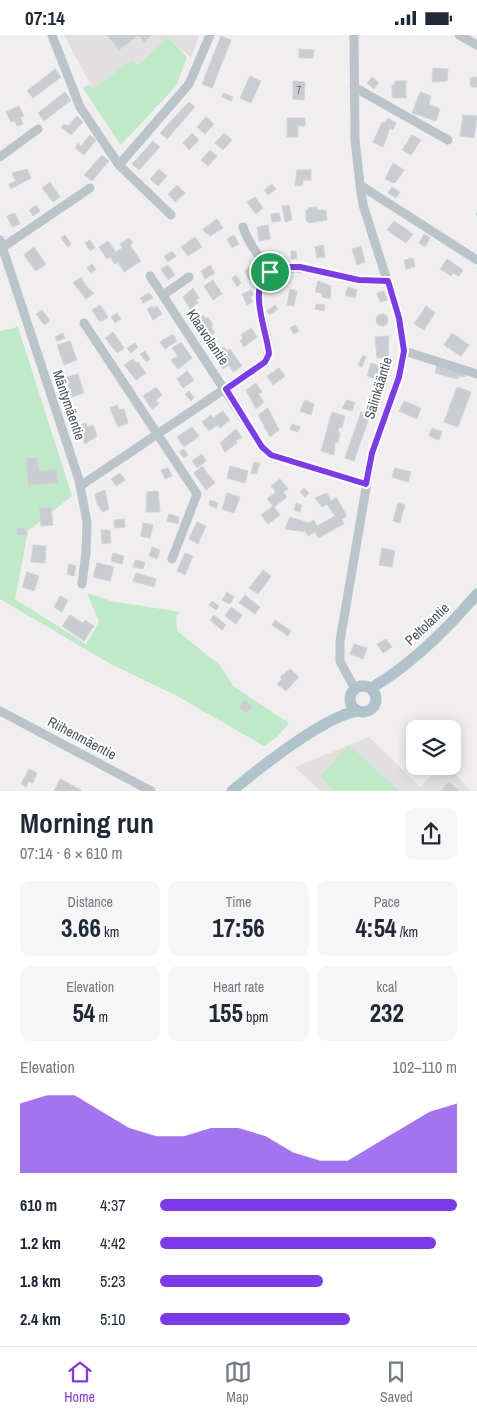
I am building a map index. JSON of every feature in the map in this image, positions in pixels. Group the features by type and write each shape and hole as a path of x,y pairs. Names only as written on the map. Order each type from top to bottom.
{"main road":[{"name":"Peltolantie","path":"373,692 440,633 477,594"},
{"path":"232,791 269,761 327,723 349,712 366,712 373,708 373,692 362,686 352,694 327,723"},
{"path":"352,694 352,707 358,711"}],"street":[{"path":"52,35 80,107 119,165 171,215"},
{"path":"119,165 189,84 210,35"},
{"name":"Sälinkääntie","path":"352,694 339,652 372,453 399,377 404,351 399,318 363,205 354,87 354,35"},
{"path":"460,35 477,45"},
{"path":"354,87 448,140"},
{"path":"0,157 38,129"},
{"path":"360,185 477,260"},
{"path":"1,243 90,188"},
{"path":"243,227 252,249 270,272"},
{"name":"Mäntymäentie","path":"1,243 80,486 87,522 82,584"},
{"path":"80,486 265,362 269,354 262,325 259,297 261,283 270,272 285,267 300,267 359,280 388,281"},
{"name":"Klaavolantie","path":"150,276 226,389 262,447 271,455 366,484"},
{"path":"163,295 189,277"},
{"path":"84,323 197,494 172,559"},
{"path":"404,351 477,374"},
{"name":"Riihenmäentie","path":"0,711 151,791"}],"shaded area":[{"path":"64,35 199,35 191,58 168,37 136,65 131,60 93,89"},
{"path":"369,737 420,787 433,775 456,775 471,791 320,791 295,767"}],"green space":[{"path":"168,37 187,57 176,86 121,145 83,88 89,84 93,89 131,60 137,65"},
{"path":"18,327 72,496 28,531 15,599 86,644 99,622 87,593 111,601 181,612 176,616 177,631 221,666 232,685 289,723 277,737 264,746 179,697 109,663 0,599 0,331"},
{"path":"349,745 399,791 335,791 320,777"}],"building":[{"path":"107,35 138,35 119,50"},
{"path":"138,35 152,35 144,42"},
{"path":"221,36 231,40 212,88 202,84"},
{"path":"299,49 314,50 313,58 299,58"},
{"path":"433,68 448,69 447,81 432,82"},
{"path":"55,69 61,77 33,98 27,91"},
{"path":"250,76 261,81 251,103 240,98"},
{"path":"372,77 379,83 374,89 367,83"},
{"path":"477,77 477,87 471,87 470,78"},
{"path":"293,81 305,82 304,100 293,99"},
{"path":"395,81 406,81 406,98 392,98 392,85 395,85"},
{"path":"65,92 71,100 44,121 38,113"},
{"path":"420,92 431,96 429,104 440,109 436,121 412,113"},
{"path":"223,93 233,97 231,101 222,97"},
{"path":"189,102 195,107 167,139 160,133"},
{"path":"19,106 24,116 20,118 23,124 17,126 15,121 11,122 6,112"},
{"path":"463,115 477,116 474,138 460,136"},
{"path":"77,116 83,122 71,135 61,127 64,124 68,126"},
{"path":"206,117 214,124 205,134 197,127"},
{"path":"287,118 305,118 305,126 298,126 298,137 287,137"},
{"path":"388,118 396,123 393,130 390,128 383,147 373,142 382,122 385,123"},
{"path":"192,133 199,140 189,150 183,143"},
{"path":"224,133 232,140 223,150 215,143"},
{"path":"90,135 96,140 84,155 75,148 78,143 81,146"},
{"path":"412,135 421,140 411,155 402,150"},
{"path":"153,141 160,147 139,170 132,164"},
{"path":"210,150 217,156 208,166 201,160"},
{"path":"102,155 109,161 92,181 84,175"},
{"path":"393,163 404,170 396,182 393,183 385,179"},
{"path":"27,169 31,178 11,189 9,184 16,181 12,173"},
{"path":"159,169 167,176 158,186 150,179"},
{"path":"297,170 311,170 311,180 303,180 303,185 295,186"},
{"path":"50,182 60,197 53,202 42,188"},
{"path":"272,184 276,189 268,195 264,190"},
{"path":"177,185 185,193 175,202 168,194"},
{"path":"392,187 400,192 396,198 388,193"},
{"path":"255,197 263,208 256,214 247,202"},
{"path":"36,205 40,211 33,216 29,210"},
{"path":"289,205 292,220 285,222 282,206"},
{"path":"317,207 317,210 326,210 327,220 309,223 306,221 306,210"},
{"path":"15,213 20,224 12,227 7,216"},
{"path":"279,213 281,221 272,222 271,214"},
{"path":"217,219 223,228 210,236 208,233 206,234 203,229"},
{"path":"394,221 413,234 406,243 387,230"},
{"path":"268,225 270,239 259,241 257,227"},
{"path":"424,234 430,238 425,247 419,243"},
{"path":"65,235 71,244 68,247 61,238"},
{"path":"234,235 239,244 232,248 227,239"},
{"path":"195,237 202,247 188,256 181,247"},
{"path":"129,238 133,243 130,245 141,261 124,272 118,262 115,264 110,257 107,259 99,247 108,241 116,252 122,248 120,244"},
{"path":"90,240 95,248 90,251 85,243"},
{"path":"323,245 325,257 317,258 315,247"},
{"path":"361,246 365,262 357,265 352,249"},
{"path":"34,247 46,264 36,271 24,255"},
{"path":"172,251 176,256 168,262 164,256"},
{"path":"291,251 296,251 297,259 291,259"},
{"path":"413,258 415,267 406,269 404,260"},
{"path":"447,259 463,270 459,276 453,273 451,276 440,269"},
{"path":"92,264 96,269 91,273 87,268"},
{"path":"168,265 175,275 168,280 161,269"},
{"path":"210,265 215,273 205,279 201,271"},
{"path":"252,265 258,272 249,280 245,271"},
{"path":"236,275 241,283 237,287 232,278"},
{"path":"277,276 283,284 275,290 269,283"},
{"path":"81,277 86,286 94,293 86,299 73,283"},
{"path":"213,280 222,294 213,300 204,286"},
{"path":"318,281 331,286 330,299 322,297 322,293 315,292"},
{"path":"348,287 357,290 355,298 345,295"},
{"path":"193,288 199,298 196,300 198,303 190,309 183,297"},
{"path":"290,289 297,291 294,306 287,305"},
{"path":"251,290 254,295 250,297 253,302 247,305 242,294"},
{"path":"384,291 387,300 380,302 377,293"},
{"path":"149,293 153,298 143,303 140,298"},
{"path":"316,304 325,305 324,311 315,309"},
{"path":"100,305 108,317 100,322 92,310"},
{"path":"275,305 278,309 269,315 267,311"},
{"path":"152,306 153,308 157,306 162,314 153,320 147,309"},
{"path":"426,306 435,313 424,330 414,324"},
{"path":"42,310 50,321 44,325 36,314"},
{"path":"117,313 121,319 115,323 111,317"},
{"path":"382,314 388,320 382,326 376,320"},
{"path":"203,315 206,319 208,317 215,333 206,340 202,333 199,334 194,321"},
{"path":"295,325 299,331 294,334 290,328"},
{"path":"251,328 257,337 244,347 240,341 243,338 241,335"},
{"path":"113,332 124,348 117,353 105,338"},
{"path":"63,333 65,338 57,341 55,337"},
{"path":"452,333 469,345 461,356 444,345"},
{"path":"173,334 177,341 165,349 160,342"},
{"path":"389,336 388,357 377,358 375,337"},
{"path":"70,341 77,360 64,365 57,345"},
{"path":"181,342 192,358 178,369 171,360 178,356 172,348"},
{"path":"135,343 138,347 131,353 127,348"},
{"path":"224,347 227,351 230,349 242,366 233,372 229,365 223,369 216,358 219,356 216,353"},
{"path":"145,351 150,359 146,362 140,354"},
{"path":"363,355 366,357 362,367 358,365"},
{"path":"133,359 136,363 138,362 146,373 136,380 124,365"},
{"path":"371,363 382,367 378,380 367,376"},
{"path":"437,364 466,373 465,377 459,376 458,379 435,373"},
{"path":"279,368 285,376 273,385 267,376"},
{"path":"187,371 194,380 183,388 177,379"},
{"path":"78,374 84,393 72,397 66,377"},
{"path":"256,383 262,392 258,394 264,402 256,409 246,390"},
{"path":"156,387 162,395 156,400 159,404 152,409 143,396"},
{"path":"457,387 471,392 458,427 444,422"},
{"path":"189,391 194,398 191,401 185,394"},
{"path":"305,400 314,404 311,415 300,411"},
{"path":"347,400 355,403 352,411 342,408"},
{"path":"404,401 421,408 417,419 399,411"},
{"path":"117,405 119,410 124,409 128,423 118,427 110,408"},
{"path":"268,408 279,430 270,437 258,415"},
{"path":"223,411 230,420 220,428 218,425 209,431 202,422 211,415 213,418"},
{"path":"332,412 345,416 342,428 339,427 338,432 340,433 338,443 335,442 334,455 321,451"},
{"path":"361,412 370,415 354,461 345,458"},
{"path":"86,423 87,427 93,425 97,436 85,444 80,425"},
{"path":"292,424 300,427 298,432 290,429"},
{"path":"192,427 199,436 184,447 177,437"},
{"path":"432,428 442,432 439,440 429,436"},
{"path":"236,429 242,437 225,452 220,443"},
{"path":"184,449 188,455 184,458 179,452"},
{"path":"202,454 206,461 197,468 192,461"},
{"path":"37,457 39,471 57,469 58,483 28,485 26,458"},
{"path":"254,462 260,463 256,474 251,473"},
{"path":"202,466 215,483 206,490 194,473"},
{"path":"230,466 248,471 245,483 227,478"},
{"path":"168,468 172,476 165,479 161,470"},
{"path":"395,468 411,472 408,482 392,477"},
{"path":"120,473 125,480 116,486 111,479"},
{"path":"280,479 288,489 283,492 287,497 274,507 280,515 268,524 261,515 273,506 267,499 276,492 271,486"},
{"path":"304,488 309,493 305,497 300,492"},
{"path":"105,490 109,509 103,512 97,504 95,494"},
{"path":"158,491 160,512 146,512 147,492"},
{"path":"227,493 240,497 234,513 222,509"},
{"path":"327,493 331,501 336,497 347,516 342,519 344,524 318,538 315,532 308,536 306,532 285,529 290,517 309,523 314,520 317,526 335,516 327,504 322,507 315,498"},
{"path":"210,500 218,503 216,508 209,505"},
{"path":"296,503 302,505 300,512 294,510"},
{"path":"398,503 405,505 400,523 393,521"},
{"path":"51,507 53,525 41,526 39,508"},
{"path":"169,514 179,517 178,524 167,521"},
{"path":"124,519 125,527 115,528 114,520"},
{"path":"197,522 206,526 198,544 189,539"},
{"path":"143,523 153,525 150,538 141,536"},
{"path":"17,528 26,528 27,535 17,535"},
{"path":"101,530 110,530 111,543 102,544"},
{"path":"33,545 46,546 45,563 31,562"},
{"path":"152,547 160,550 157,559 149,556"},
{"path":"382,548 395,551 392,567 379,565"},
{"path":"113,553 124,556 122,564 111,561"},
{"path":"185,553 193,556 185,575 177,571"},
{"path":"135,560 145,562 143,569 133,567"},
{"path":"97,563 114,567 110,581 93,577"},
{"path":"69,564 76,566 74,576 67,574"},
{"path":"263,570 271,576 258,594 249,588"},
{"path":"27,572 39,576 34,591 22,587"},
{"path":"136,573 156,579 154,587 133,581"},
{"path":"227,592 234,597 230,604 222,600"},
{"path":"245,595 260,607 255,614 239,603"},
{"path":"60,596 68,600 62,612 54,607"},
{"path":"212,601 219,606 216,610 209,605"},
{"path":"231,607 242,615 236,624 225,616"},
{"path":"70,615 83,623 85,620 94,626 84,641 62,626"},
{"path":"214,615 226,625 222,630 210,620"},
{"path":"275,620 291,631 288,636 272,625"},
{"path":"386,639 392,647 383,653 377,644"},
{"path":"354,644 367,648 363,659 350,654"},
{"path":"290,669 299,677 286,691 277,684 282,679 280,677"},
{"path":"244,700 252,706 247,713 239,707"},
{"path":"29,769 37,773 33,783 29,781 26,787 21,784"},
{"path":"60,779 81,790 81,791 54,791"},
{"path":"449,782 459,791 441,791"}],"route":[{"path":"285,267 300,267 359,280 388,281 403,338 403,364 372,453 366,484 271,455 262,447 226,389 265,362 269,354 269,346 262,325 259,297 261,283 270,272 285,267"}]}
